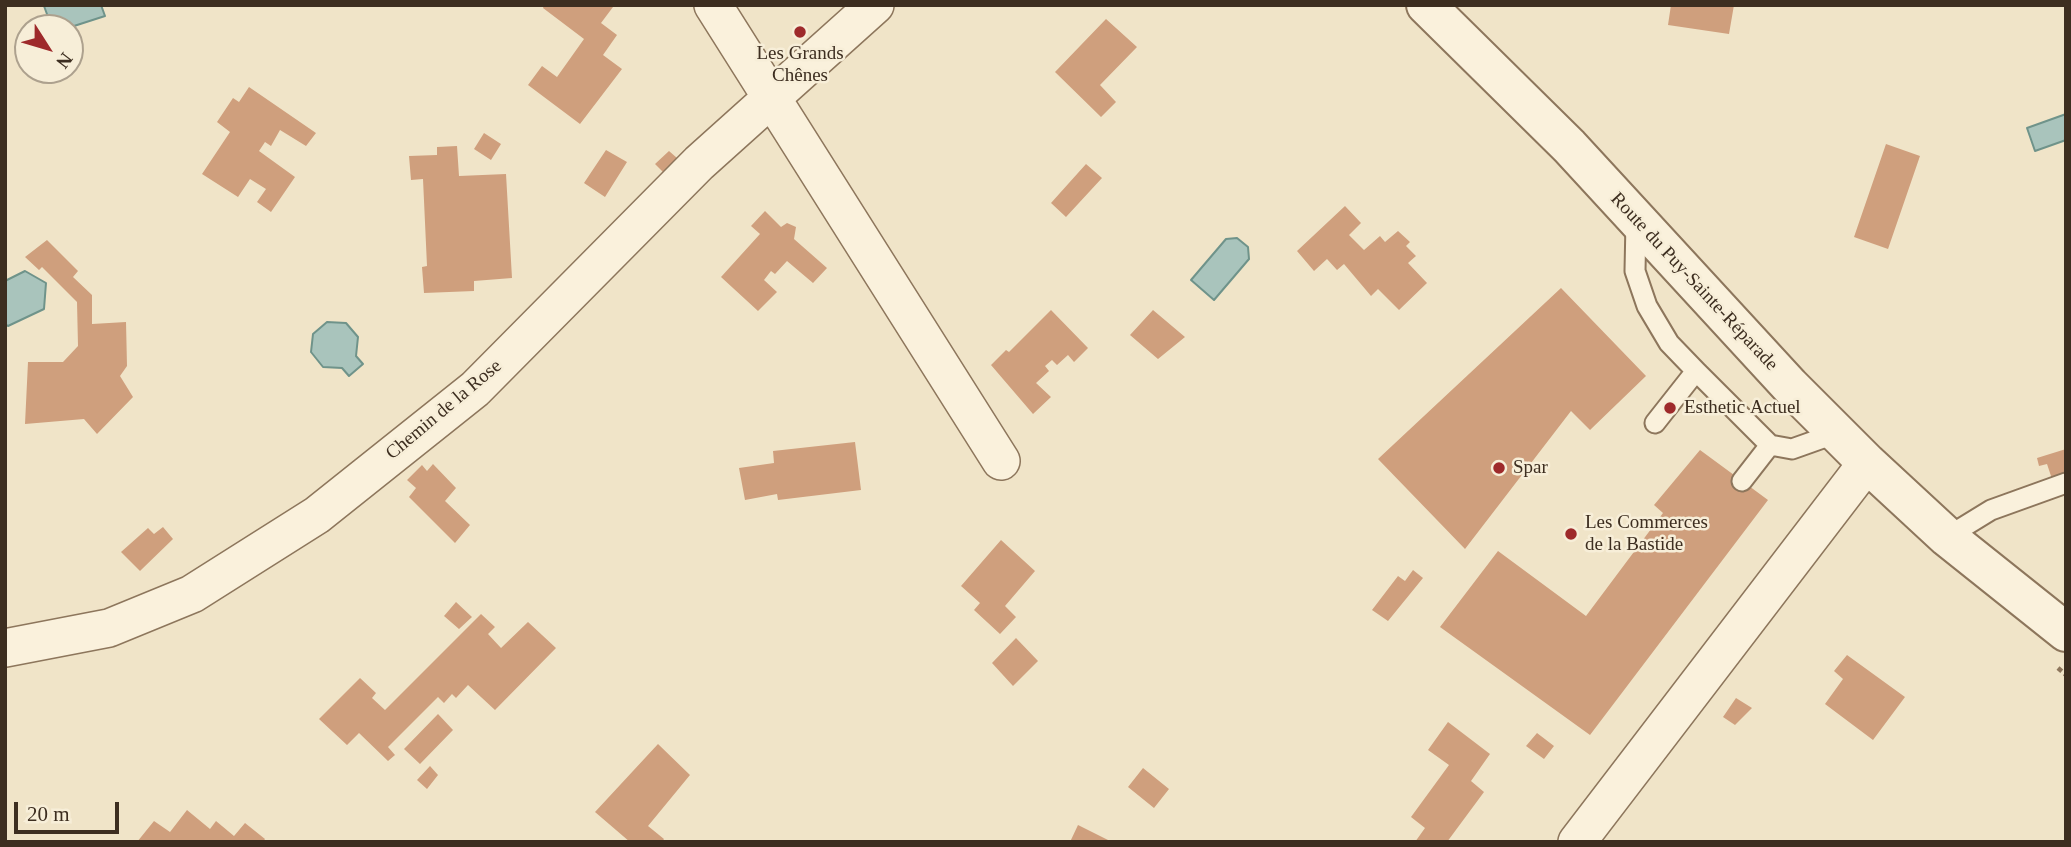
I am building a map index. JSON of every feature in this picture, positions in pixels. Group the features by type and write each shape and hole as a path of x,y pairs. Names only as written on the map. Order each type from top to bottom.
{"street":[{"path":"713,5 1001,461"},
{"name":"Chemin de la Rose","path":"5,648 109,628 192,594 317,515 475,390 699,163 875,5"},
{"name":"Route du Puy-Sainte-Réparade","path":"1426,5 1569,145 1867,464 1947,537 2066,632"},
{"path":"1577,842 1867,464"}],"lane":[{"path":"1636,218 1635,271 1647,306 1669,343 1770,445 1792,449 1837,433"},
{"path":"1655,423 1696,371"},
{"path":"1742,481 1770,445"},
{"path":"1947,537 1992,510 2066,482"}],"water":[{"path":"101,5 105,16 84,23 84,14 47,14 44,6"},
{"path":"2066,114 2066,140 2035,151 2027,128"},
{"path":"1237,238 1248,247 1249,259 1214,300 1191,280 1226,239"},
{"path":"25,271 46,283 44,309 8,326 5,324 5,281"},
{"path":"327,322 346,323 358,337 356,356 363,364 349,376 342,368 323,367 311,352 313,334"}],"building":[{"path":"544,5 613,7 601,23 617,35 603,55 622,69 580,124 528,85 542,66 557,77 584,39 543,8"},
{"path":"1671,5 1734,5 1729,34 1668,25"},
{"path":"1106,19 1137,47 1100,85 1116,102 1101,117 1055,72"},
{"path":"249,87 316,133 306,146 280,130 271,146 265,142 259,151 295,177 271,212 257,202 266,189 250,179 238,197 202,174 230,132 217,122 233,98 239,102"},
{"path":"484,133 501,144 491,160 474,149"},
{"path":"1886,144 1920,156 1888,249 1854,237"},
{"path":"457,146 459,176 506,174 512,278 474,281 474,291 424,293 422,267 427,266 423,179 411,180 409,156 437,155 437,147"},
{"path":"606,150 627,162 605,197 584,183"},
{"path":"669,151 677,158 663,172 655,164"},
{"path":"1086,164 1102,178 1066,217 1051,203"},
{"path":"1345,206 1361,223 1349,235 1364,250 1380,236 1385,242 1398,231 1410,242 1406,246 1416,256 1408,263 1427,283 1399,310 1378,289 1371,296 1344,264 1337,270 1327,259 1314,271 1297,251"},
{"path":"765,211 781,227 787,223 796,227 794,239 827,268 813,283 787,261 775,274 771,271 764,280 777,292 758,311 721,277 760,234 751,226"},
{"path":"47,240 78,271 73,277 92,295 92,324 126,322 127,366 120,376 133,397 97,434 84,419 25,424 28,362 63,362 78,346 77,302 42,267 39,270 25,257"},
{"path":"1561,288 1646,376 1590,430 1571,411 1465,549 1378,459"},
{"path":"1051,310 1088,348 1074,362 1068,355 1057,365 1052,360 1045,366 1049,371 1036,383 1051,397 1033,414 991,365 1006,350 1009,352"},
{"path":"1153,310 1185,337 1158,359 1130,335"},
{"path":"855,442 861,490 778,500 777,494 745,500 739,468 774,463 773,451"},
{"path":"2066,449 2066,474 2052,479 2047,464 2039,466 2037,458"},
{"path":"1700,450 1768,500 1590,735 1440,627 1498,551 1586,616 1663,513 1654,505"},
{"path":"433,464 456,488 445,501 470,525 455,543 409,497 416,488 407,480 422,465 427,471"},
{"path":"163,527 173,539 140,571 121,552 148,528 154,534"},
{"path":"1001,540 1035,571 1005,606 1016,617 1000,634 974,610 980,603 961,586"},
{"path":"1413,570 1423,578 1388,621 1372,610 1398,576 1405,581"},
{"path":"456,602 472,617 459,629 444,616"},
{"path":"481,614 495,627 488,634 501,648 528,622 556,648 495,710 468,685 456,698 452,694 444,703 438,697 388,747 395,755 388,761 359,733 347,745 319,719 360,678 376,693 372,698 385,710"},
{"path":"1016,638 1038,661 1013,686 992,663"},
{"path":"1847,655 1905,697 1873,740 1825,704 1843,679 1834,671"},
{"path":"1736,698 1752,708 1735,725 1723,717"},
{"path":"438,714 453,730 420,764 404,749"},
{"path":"1448,722 1490,754 1471,781 1484,792 1447,842 1415,842 1425,828 1411,817 1449,765 1428,750"},
{"path":"1537,733 1554,746 1544,759 1526,746"},
{"path":"658,744 690,775 648,826 664,839 662,842 630,842 595,812"},
{"path":"430,766 438,775 427,789 417,780"},
{"path":"1143,768 1169,789 1154,808 1128,787"},
{"path":"187,810 210,829 216,821 234,836 245,823 265,839 263,842 137,842 154,821 170,832"},
{"path":"1078,825 1112,842 1070,842"}],"place":[{"name":"Les Grands Chênes","path":"800,32"},
{"name":"Esthetic Actuel","path":"1670,408"},
{"name":"Spar","path":"1499,468"},
{"name":"Les Commerces de la Bastide","path":"1571,534"}]}
